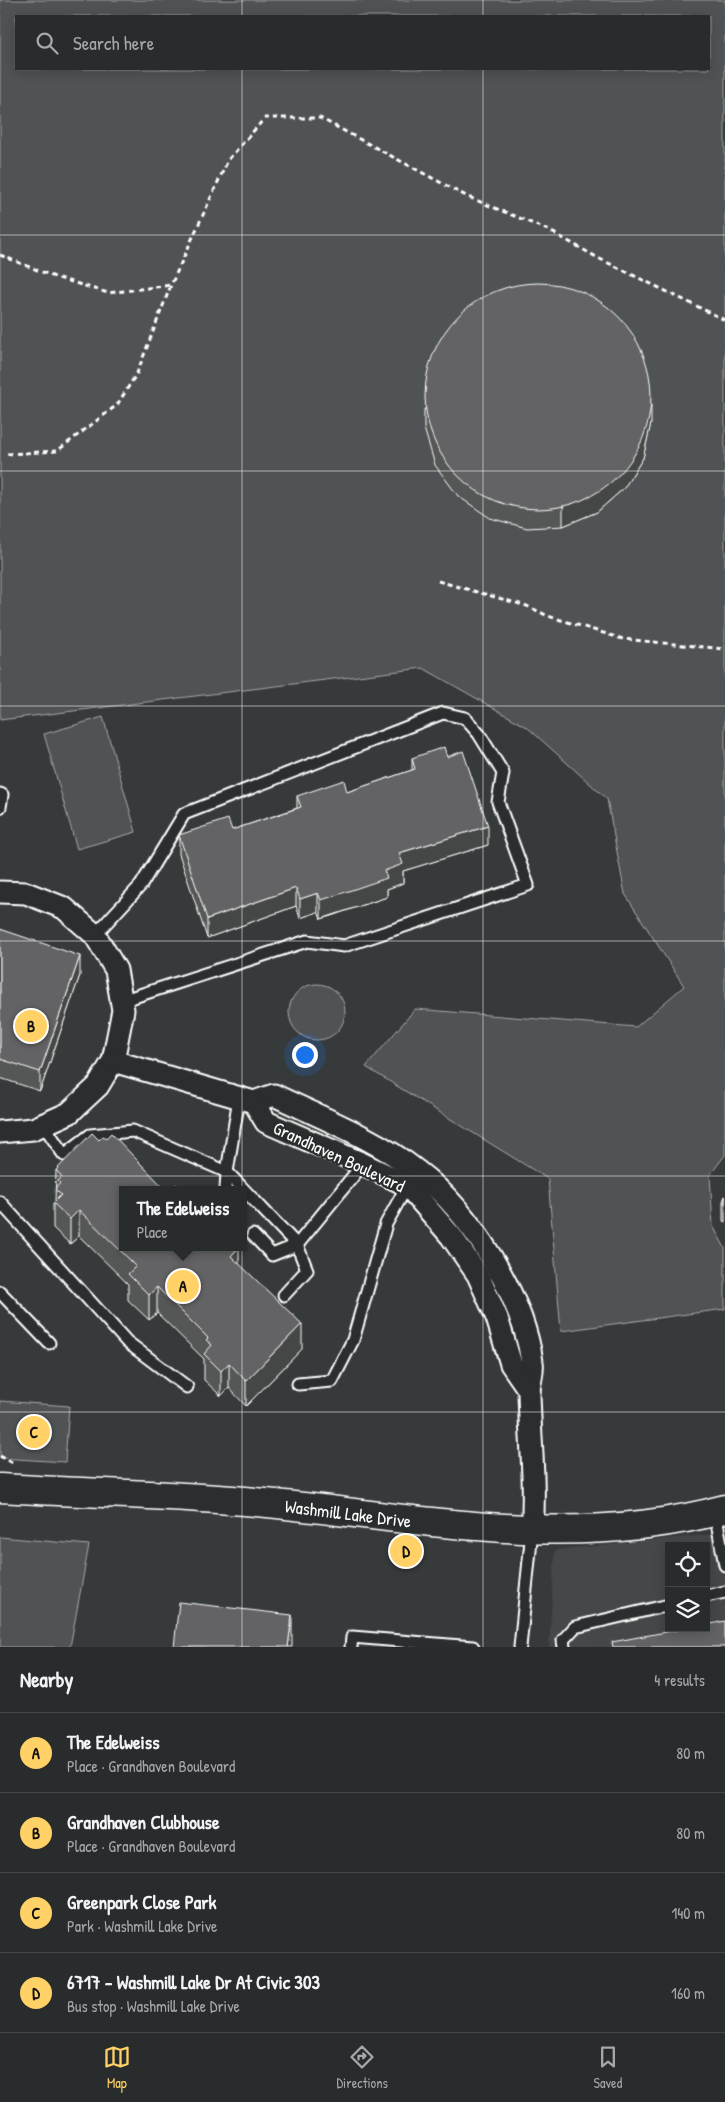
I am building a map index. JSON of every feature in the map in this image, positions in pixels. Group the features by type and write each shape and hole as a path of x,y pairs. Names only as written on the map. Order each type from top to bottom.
{"street":[{"path":"0,892 26,893 64,908 96,935 116,970 123,1010 113,1061 98,1086 69,1113 33,1129 0,1132"},
{"name":"Grandhaven Boulevard","path":"113,1061 246,1100 274,1095 368,1140 411,1178 478,1275 497,1318 511,1364 529,1390 535,1492 532,1531"},
{"name":"Grandhaven Boulevard","path":"246,1100 266,1122 363,1164 411,1178"},
{"name":"Washmill Lake Drive","path":"0,1488 245,1501 444,1525 532,1531 576,1531 652,1523 720,1510"}],"lane":[{"path":"96,935 141,885 184,814 443,713 465,718 479,734 503,773 498,802 528,885 344,946 307,941 121,1001"},
{"path":"0,794 2,795 0,807"},
{"path":"226,1186 227,1172 246,1100"},
{"path":"43,1124 64,1155 90,1135 133,1131 227,1172 240,1186"},
{"path":"253,1235 272,1256 297,1245 363,1164"},
{"path":"298,1384 332,1381 353,1340 386,1224 411,1178"},
{"path":"247,1193 297,1245 307,1270 284,1295"},
{"path":"0,1202 127,1342 187,1387"},
{"path":"0,1292 50,1343"},
{"path":"720,1510 725,1565"},
{"path":"520,1647 532,1531"},
{"path":"710,1595 725,1592"},
{"path":"564,1647 563,1640 575,1627 665,1606"},
{"path":"351,1647 352,1637 473,1647"}],"path":[{"path":"7,454 57,451 117,405 137,373 171,285 228,160 265,118 320,118 466,196 548,230 600,259 725,320"},
{"path":"0,255 52,276 108,293 171,285"},
{"path":"438,581 527,606 548,616 623,639 725,649"},
{"path":"0,1456 18,1466"}],"shaded area":[{"path":"0,0 725,0 725,1155 710,1175 713,1226 725,1248 725,1309 561,1331 548,1179 366,1067 415,1009 636,1027 684,986 625,894 607,799 527,727 423,668 0,720"},
{"path":"103,717 136,832 77,849 44,734"},
{"path":"317,984 328,986 337,992 343,1001 345,1012 343,1023 337,1032 328,1038 317,1040 306,1038 297,1032 291,1023 289,1012 291,1001 297,992 306,986"},
{"path":"0,1401 69,1406 65,1462 0,1458"},
{"path":"725,1533 725,1647 549,1647 555,1550"},
{"path":"0,1537 89,1545 70,1647 0,1647"}],"building":[{"path":"527,283 549,283 581,291 601,302 618,316 632,333 643,353 649,374 651,396 649,418 643,439 632,459 618,476 601,490 581,501 549,509 527,509 495,501 485,496 466,483 451,468 433,439 425,407 425,385 433,353 438,343 451,324 466,309 495,291"},
{"path":"444,747 447,757 463,751 488,826 399,853 403,864 384,871 387,878 331,897 321,900 318,893 300,899 296,888 207,919 179,835 228,819 232,830 301,807 297,796 344,780 347,792 415,769 412,758"},
{"path":"0,929 80,956 40,1072 0,1059"},
{"path":"92,1133 99,1140 103,1136 106,1138 111,1133 162,1186 119,1186 119,1249 79,1210 70,1219 53,1203 61,1195 55,1189 62,1177 56,1170"},
{"path":"121,1251 235,1251 231,1256 302,1324 246,1381 229,1363 221,1371 204,1354 212,1345 206,1340 208,1338 157,1287 149,1295 128,1274 136,1266"},
{"path":"179,1602 292,1615 288,1647 174,1647"},
{"path":"725,1621 725,1647 613,1647 612,1642 666,1632 710,1632 710,1624"}],"place":[{"name":"Grandhaven Clubhouse","path":"31,1026"},
{"name":"The Edelweiss","path":"183,1286"},
{"name":"Greenpark Close Park","path":"34,1432"},
{"name":"6717 - Washmill Lake Dr At Civic 303","path":"406,1551"}]}
